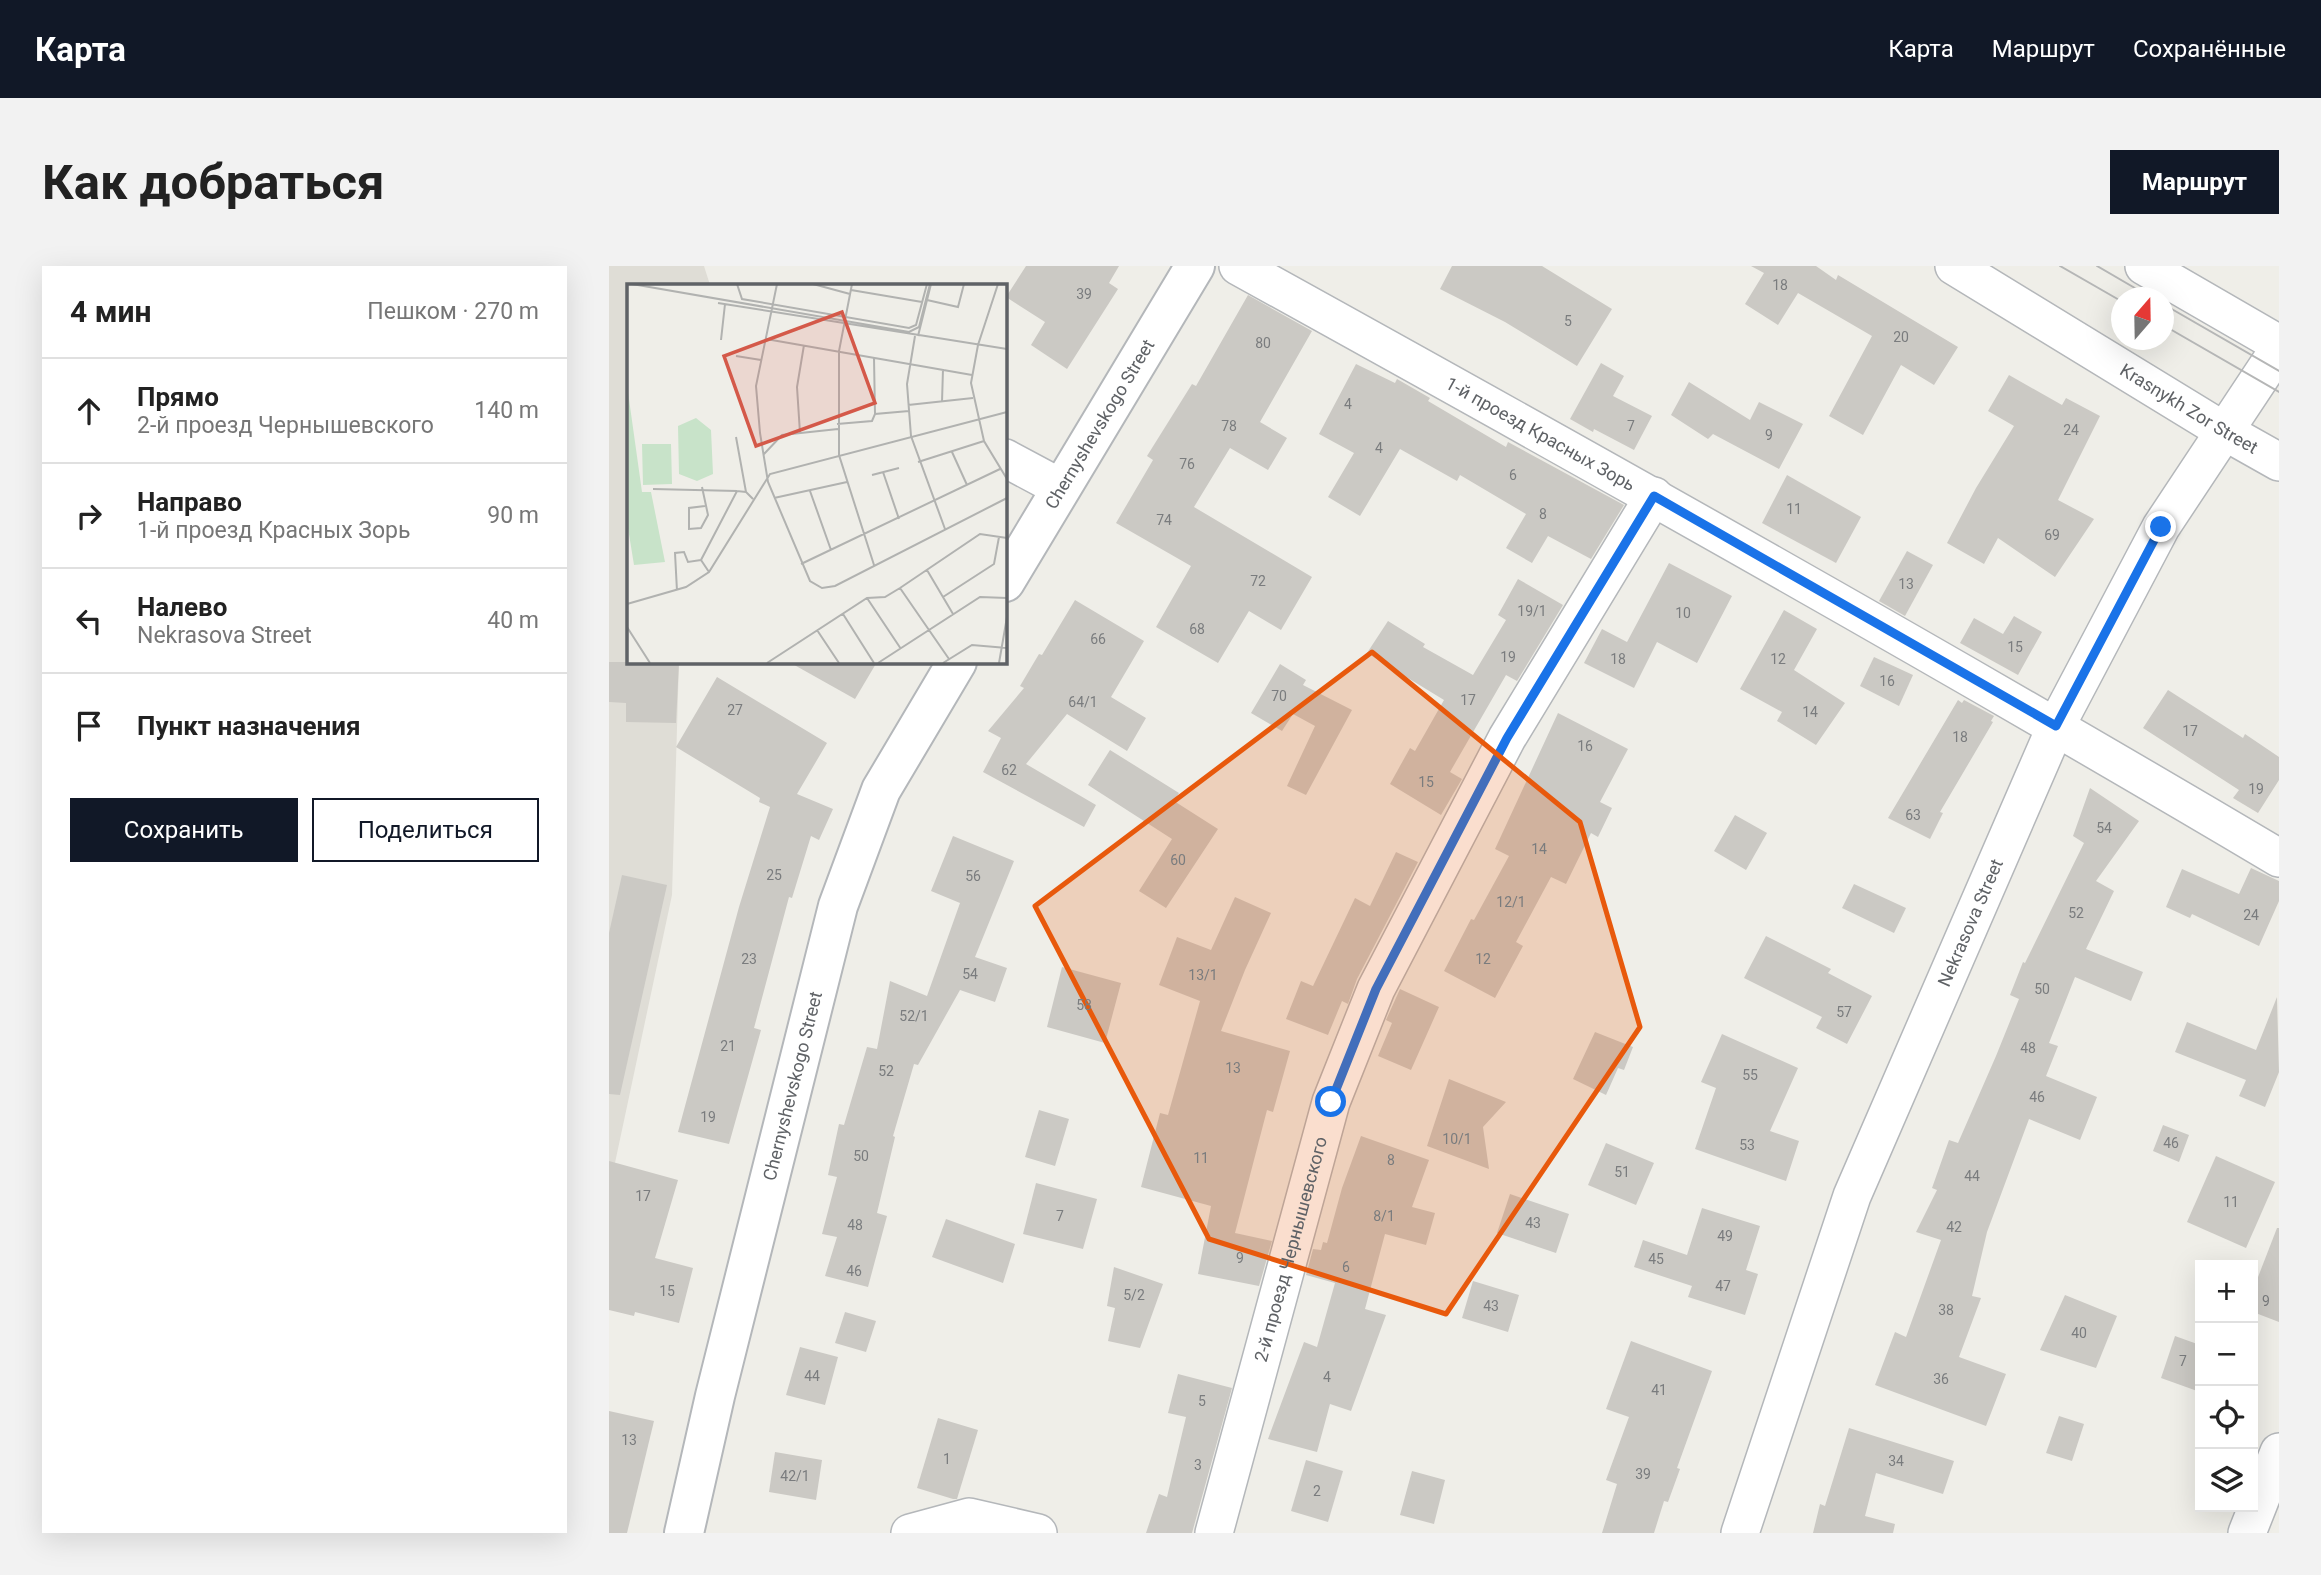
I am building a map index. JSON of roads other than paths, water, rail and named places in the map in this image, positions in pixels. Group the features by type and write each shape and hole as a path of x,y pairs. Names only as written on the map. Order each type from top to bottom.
{"street":[{"name":"Chernyshevskogo Street","path":"1006,580 1195,266"},
{"name":"1-й проезд Красных Зорь","path":"1238,266 1654,496 2056,726 2279,858"},
{"name":"Krasnykh Zor Street","path":"1954,266 2279,462"},
{"path":"2144,266 2279,346"},
{"name":"Nekrasova Street","path":"1740,1533 1852,1196 2056,726 2161,527 2279,346"},
{"path":"1006,459 1061,488"},
{"name":"2-й проезд Чернышевского","path":"1214,1533 1331,1102 1376,989 1507,738 1654,496"},
{"name":"Chernyshevskogo Street","path":"684,1533 715,1396 838,906 881,790 956,663"},
{"path":"2247,1533 2279,1452"},
{"path":"911,1533 969,1517 1038,1533"}],"tram line":[{"path":"2060,266 2111,295"},
{"path":"2097,266 2133,287"},
{"path":"2174,310 2279,371"},
{"path":"2174,331 2279,392"}]}
